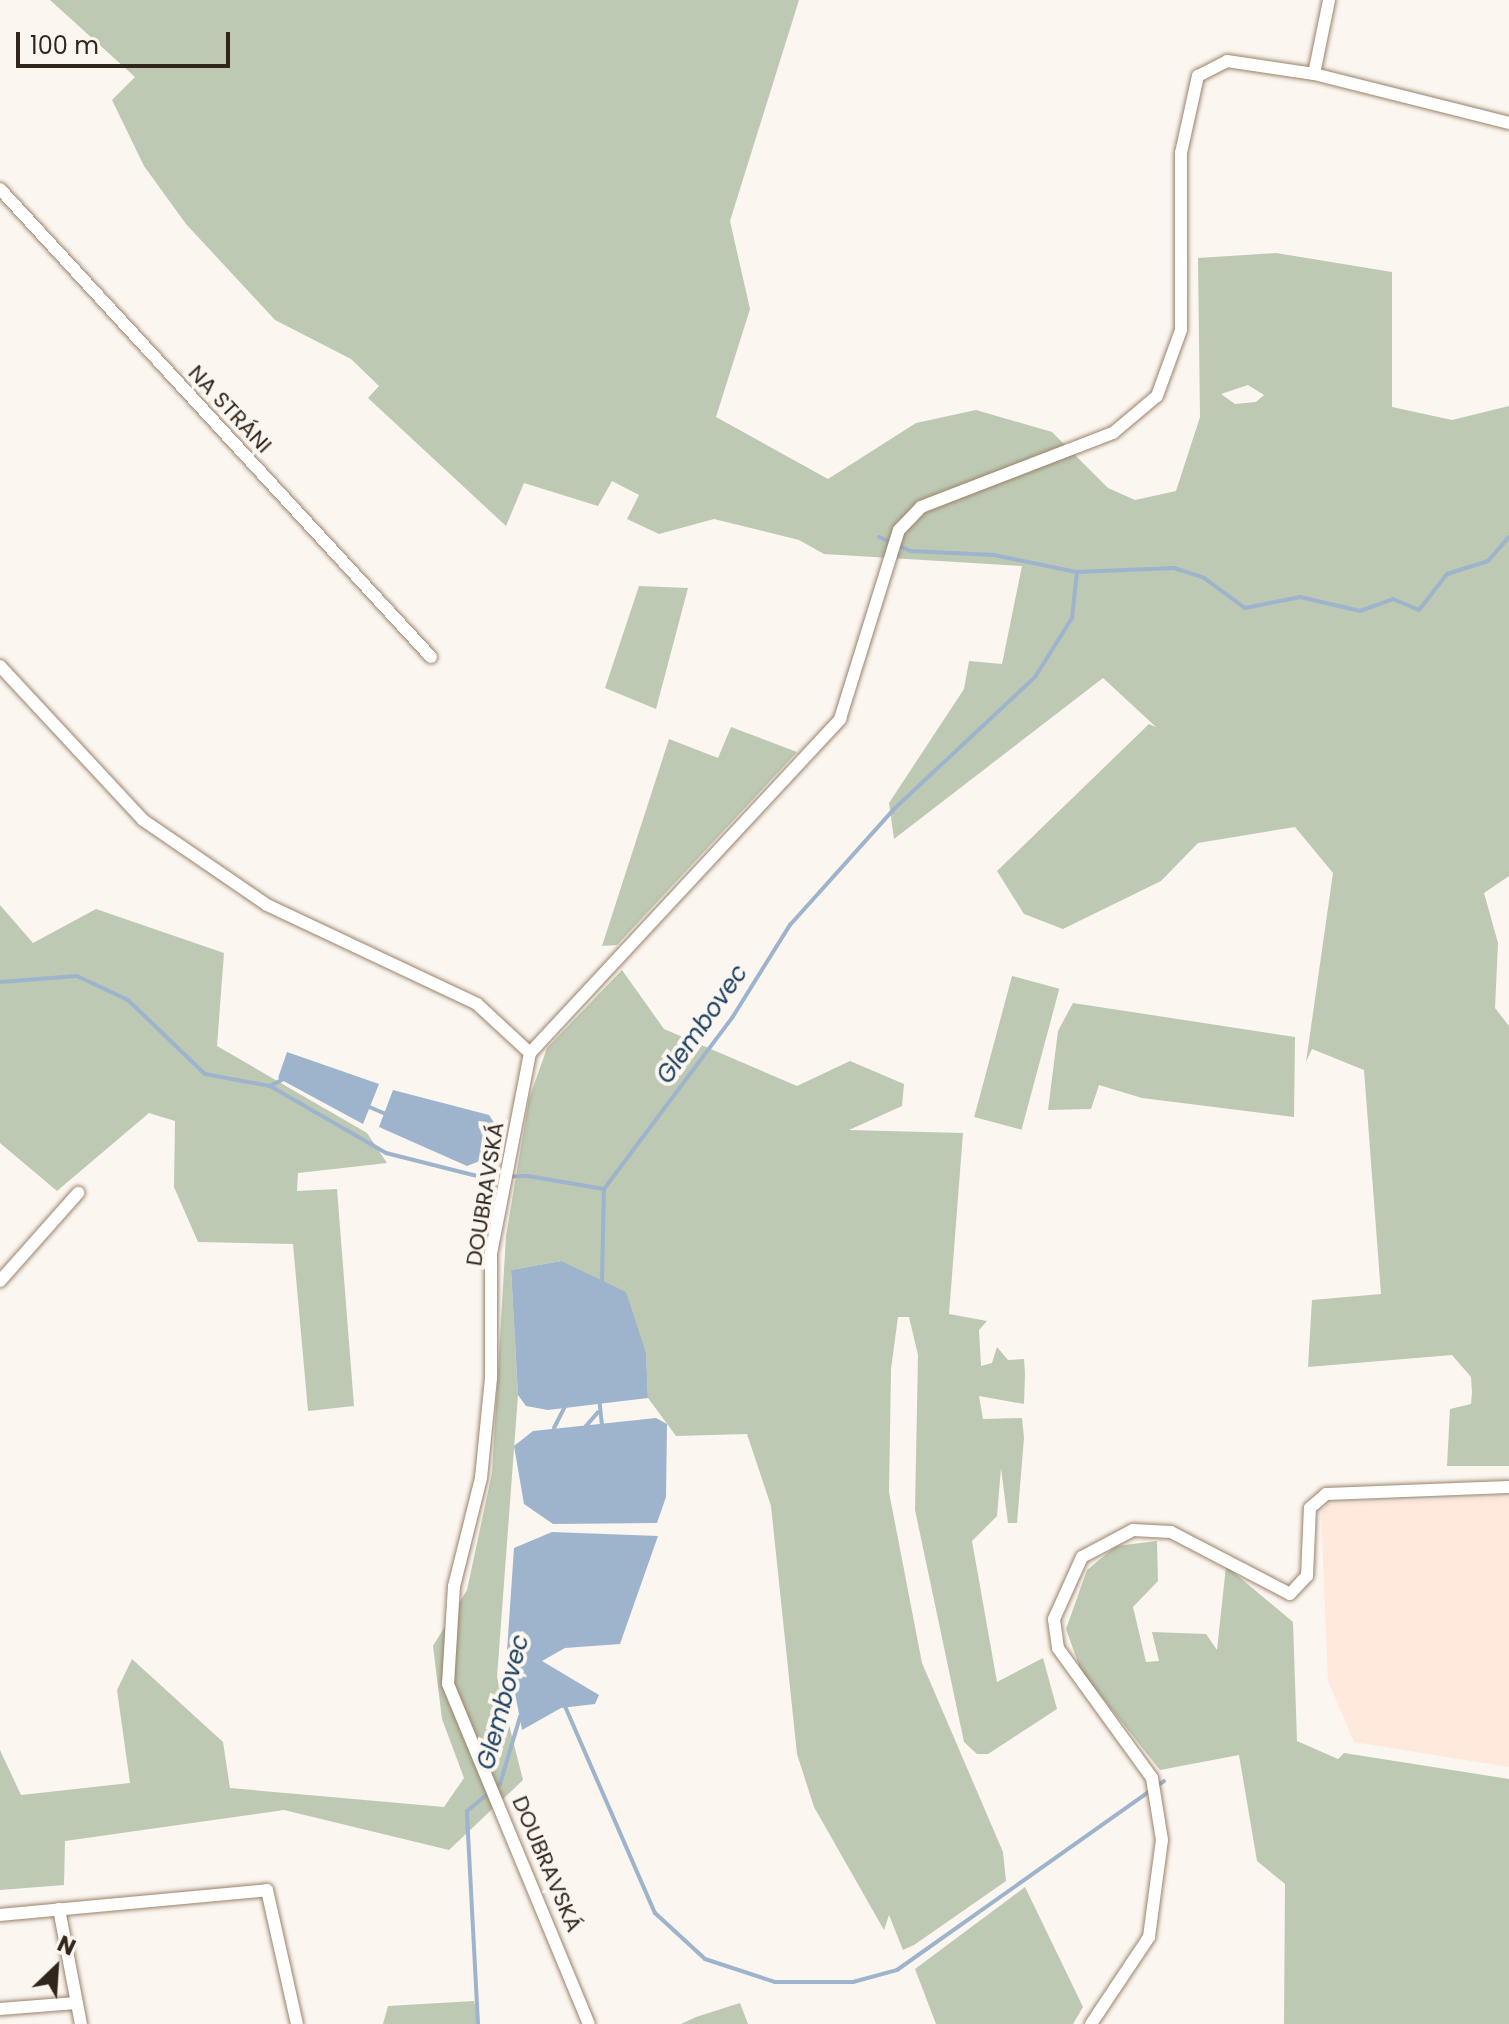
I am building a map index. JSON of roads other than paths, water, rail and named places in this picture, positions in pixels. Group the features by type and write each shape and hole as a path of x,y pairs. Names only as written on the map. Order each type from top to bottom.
{"street":[{"path":"1314,74 1329,0"},
{"path":"0,666 143,820 267,905 477,1004 530,1053 840,719 899,530 910,518 921,507 1113,433 1157,396 1181,330 1181,153 1188,100 1203,68 1227,61 1314,74 1509,123"},
{"name":"NA STRÁNI","path":"0,189 431,657"},
{"name":"DOUBRAVSKÁ","path":"530,1053 491,1253 491,1378 481,1478 454,1586 448,1684 589,2024"},
{"path":"0,1281 78,1193"},
{"path":"1091,2024 1149,1937 1162,1840 1152,1778 1058,1648 1054,1619 1082,1557 1133,1530 1171,1532 1290,1594 1307,1576 1310,1508 1326,1494 1509,1487"},
{"path":"0,1915 267,1890 297,2024"},
{"path":"59,1909 81,2024"},
{"path":"0,2009 76,2003"}],"water":[{"path":"287,1052 379,1084 363,1124 278,1078"},
{"path":"393,1090 489,1115 495,1124 485,1159 467,1166 379,1127"},
{"path":"561,1261 626,1292 646,1353 648,1398 548,1410 526,1406 518,1395 511,1270"},
{"path":"656,1418 667,1424 666,1497 657,1523 553,1524 524,1504 514,1446 533,1431"},
{"path":"552,1532 658,1536 620,1644 565,1648 542,1661 599,1695 595,1704 561,1708 522,1730 507,1651 514,1548"}],"waterway":[{"path":"879,537 910,551 994,555 1076,572"},
{"name":"Glembovec","path":"602,1282 604,1189 732,1018 790,925 895,808 1035,677 1072,618 1077,572 1174,568 1204,578 1245,608 1300,597 1360,611 1393,599 1419,610 1447,574 1488,561 1509,537"},
{"path":"0,982 77,976 128,1000 205,1074 270,1086 386,1153 481,1177 528,1176 604,1189"},
{"path":"270,1086 286,1078"},
{"path":"367,1106 388,1115"},
{"path":"483,1158 501,1179"},
{"path":"599,1397 602,1424"},
{"name":"Glembovec","path":"554,1428 566,1404"},
{"path":"586,1426 598,1412"},
{"path":"564,1704 655,1913 705,1959 775,1982 853,1982 897,1970 1164,1781"},
{"name":"Glembovec","path":"478,2024 467,1811 500,1784 520,1717"}]}
